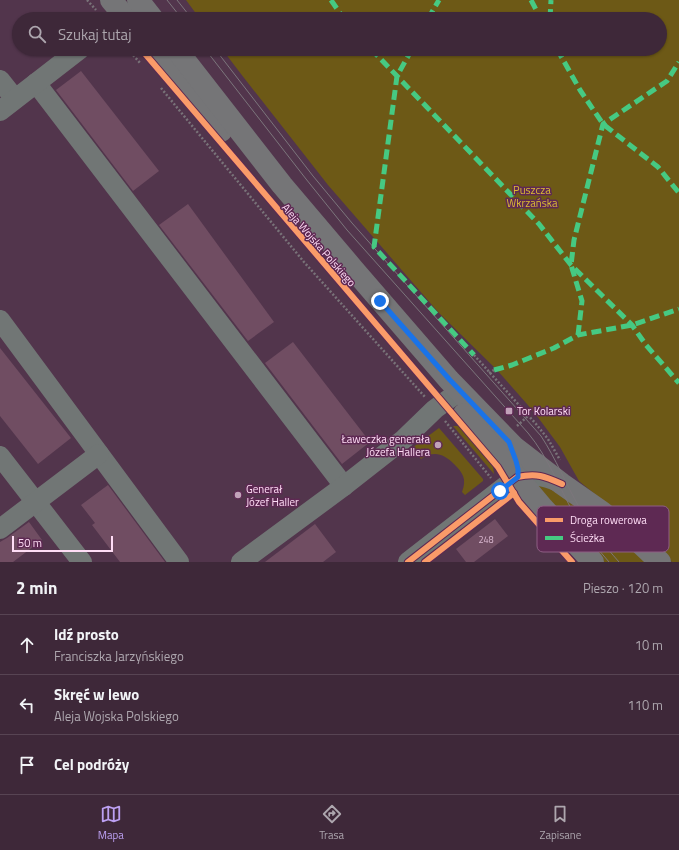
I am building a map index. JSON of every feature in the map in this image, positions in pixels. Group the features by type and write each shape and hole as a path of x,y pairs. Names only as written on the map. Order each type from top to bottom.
{"main road":[{"path":"111,0 132,12"},
{"name":"Aleja Wojska Polskiego","path":"181,56 282,185 354,270 448,399 511,432 526,457 593,506"},
{"name":"Aleja Wojska Polskiego","path":"148,58 216,125 373,308 448,399 518,477 541,506"},
{"name":"Aleja Wojska Polskiego","path":"583,552 592,562"},
{"name":"Aleja Wojska Polskiego","path":"649,552 660,562"}],"street":[{"path":"0,80 7,105 71,56"},
{"path":"36,83 344,486"},
{"path":"2,327 179,562"},
{"path":"241,562 344,486 404,439 448,399"},
{"name":"Aleja Wojska Polskiego","path":"511,432 518,469 518,477 536,475 544,476 562,484"},
{"path":"0,529 99,454"},
{"path":"0,456 82,562"},
{"path":"408,562 518,477"}],"path":[{"path":"159,86 304,262 427,399 448,399 491,478"},
{"path":"474,355 527,414 511,432"},
{"path":"490,373 494,370"}],"green space":[{"name":"Puszcza Wkrzańska","path":"186,0 679,0 679,562 672,562 661,552 669,552 669,506 609,506 579,481 560,447 534,412 497,370 439,313 328,185 227,56 667,56 667,12 195,12"},
{"path":"453,426 459,426 462,428 492,463 494,474"},
{"path":"439,428 483,479 483,481 465,495 462,492 464,483 463,476 460,470 450,461 439,454 426,456 421,459 412,448"},
{"path":"541,478 577,506 555,506 532,479"},
{"path":"594,552 637,552 650,562 603,562"}],"building":[{"path":"81,71 159,171 133,191 56,90"},
{"path":"188,204 274,322 248,341 159,225"},
{"path":"293,342 370,442 342,464 265,363"},
{"path":"0,348 71,438 38,464 0,416"},
{"path":"108,485 165,562 120,562 92,525 95,523 81,505"},
{"path":"495,519 508,536 474,562 466,562 456,549"},
{"path":"29,522 42,540 13,562 0,562 0,542"},
{"path":"315,524 336,552 323,562 265,562"}],"tram line":[{"path":"167,0 176,12"},
{"path":"177,0 186,12"},
{"path":"210,56 347,230 528,433 542,452 570,506"},
{"path":"220,56 313,176 352,223 541,436 578,506"},
{"path":"601,552 609,562"},
{"path":"611,552 619,562"}],"marked path":[{"path":"331,0 339,12"},
{"path":"432,12 439,0"},
{"path":"531,0 537,12"},
{"path":"550,12 551,0"},
{"path":"378,56 539,224 571,265 632,325 646,345 679,383"},
{"path":"408,56 397,76 374,247 474,355"},
{"path":"561,56 580,90 603,124 658,167 679,193"},
{"path":"578,335 582,301 571,265 574,240 603,124 667,81 679,62"},
{"path":"494,370 512,365 554,348 578,335 632,325 679,309"}],"cycle path":[{"path":"147,56 498,467 519,502 537,522"},
{"path":"408,562 517,477 535,475 562,484"},
{"path":"425,562 514,493"},
{"path":"563,552 572,562"}],"place":[{"name":"Tor Kolarski","path":"509,411"},
{"name":"Ławeczka generała Józefa Hallera","path":"438,445"},
{"name":"Generał Józef Haller","path":"238,495"}],"route":[{"path":"380,301 450,380 509,442 516,461 518,477 500,491"}]}
